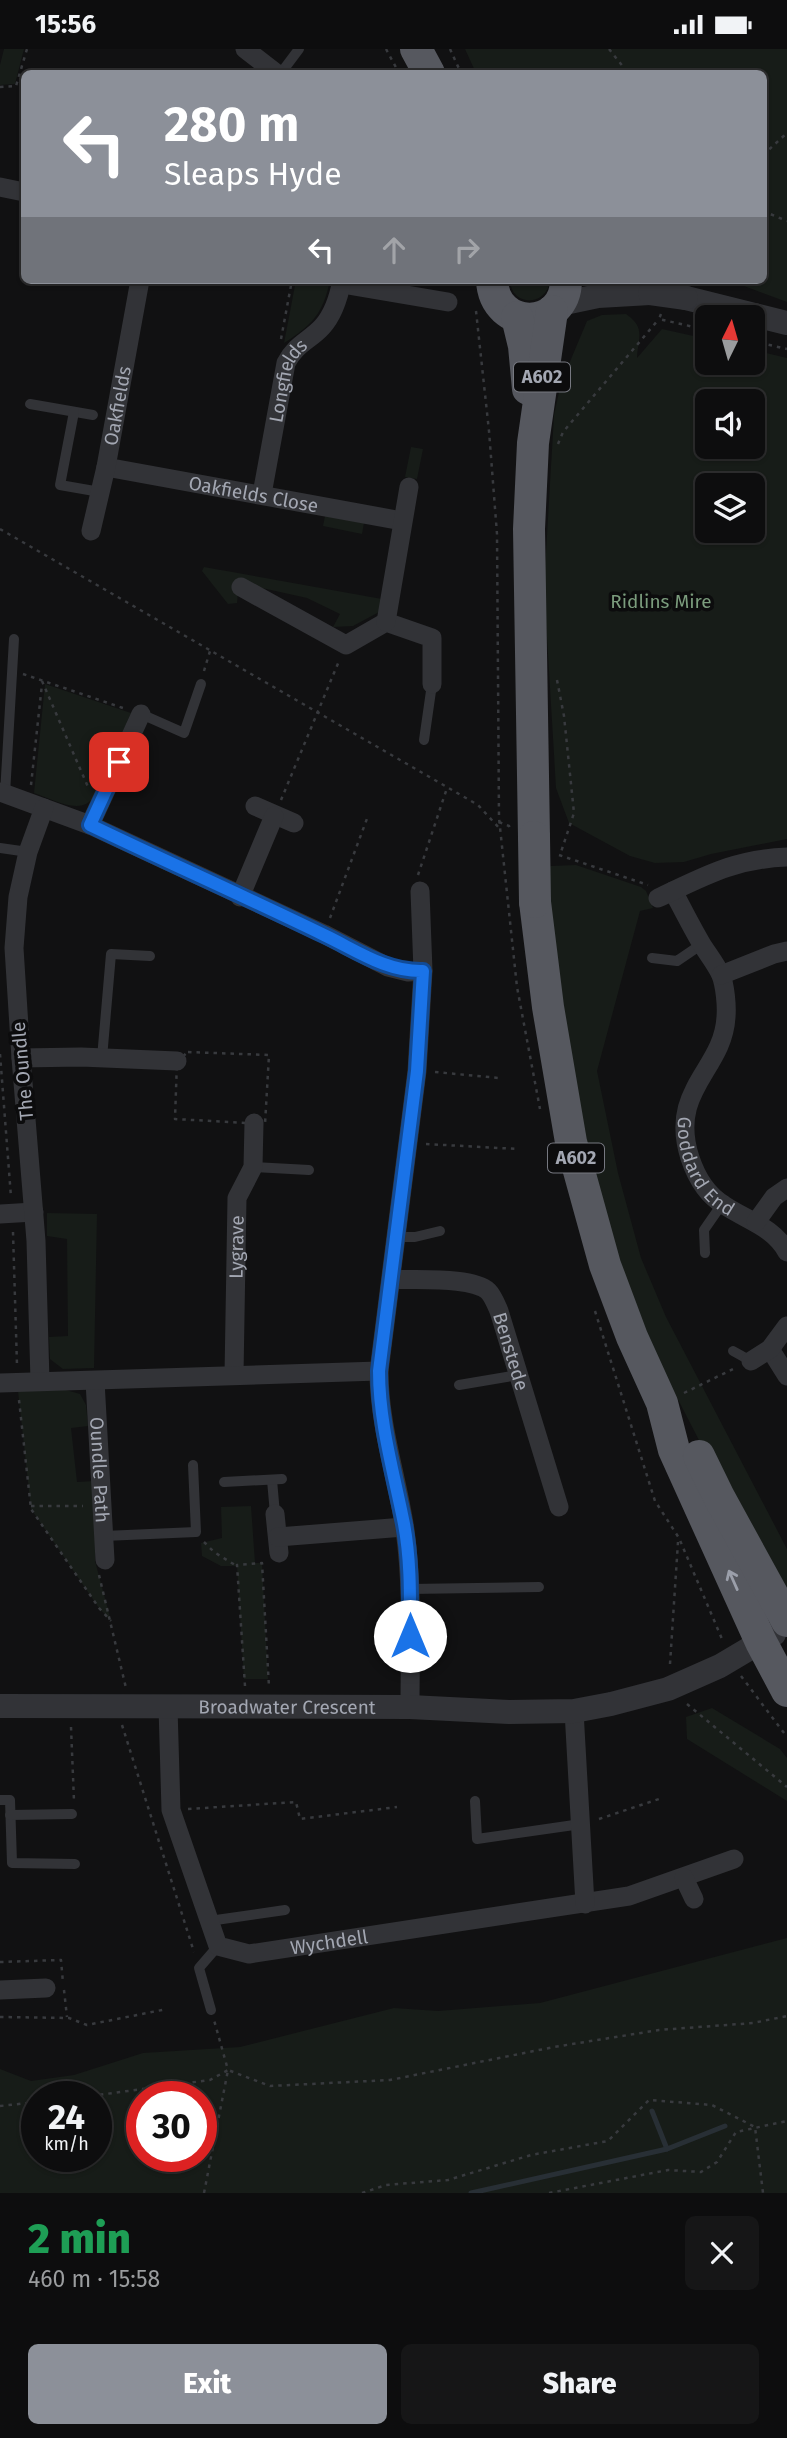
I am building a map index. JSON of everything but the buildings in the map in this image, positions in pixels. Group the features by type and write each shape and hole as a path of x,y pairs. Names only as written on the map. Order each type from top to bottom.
{"highway":[{"path":"416,49 427,70"},
{"path":"484,292 492,292 502,308 517,317 535,319 559,298"},
{"name":"A602","path":"559,298 545,444 529,542 547,846 535,902 548,1007 572,1142 605,1265 632,1337 662,1403 674,1450 761,1642 787,1691"},
{"name":"A602","path":"517,317 545,444"},
{"name":"A602","path":"662,1403 694,1444 719,1497 787,1623"}],"street":[{"path":"245,49 275,70"},
{"path":"0,187 21,191"},
{"name":"Oakfields","path":"91,531 106,467 140,284"},
{"name":"Longfields","path":"262,494 289,357 294,349 326,322 335,306 341,284"},
{"name":"Longfields","path":"367,284 429,289 448,302"},
{"path":"626,284 650,293"},
{"path":"559,298 650,293 686,298 787,323"},
{"name":"Oakfields Close","path":"106,467 402,521"},
{"path":"386,622 410,487"},
{"path":"241,587 346,645 386,622 432,638 432,684"},
{"path":"93,817 141,714"},
{"path":"2,793 37,805 93,817 240,897 388,967 408,972 423,971"},
{"name":"The Oundle","path":"37,805 18,897 14,948 34,1212 40,1381"},
{"path":"255,806 294,823"},
{"path":"240,897 274,816"},
{"path":"666,894 726,866 787,857"},
{"path":"410,1707 410,1589 404,1527 379,1408 379,1371 417,1071 423,971 420,891"},
{"name":"Goddard End","path":"666,894 721,975 726,1018 719,1044 689,1097 685,1123 687,1148 696,1174 710,1193 722,1204 769,1230 787,1252"},
{"path":"721,975 787,951"},
{"path":"21,1058 177,1061"},
{"name":"Lygrave","path":"234,1375 237,1198 253,1167 254,1123"},
{"name":"Goddard End","path":"756,1222 774,1197 787,1188"},
{"path":"0,1214 34,1212"},
{"name":"Benstede","path":"392,1279 468,1283 481,1286 489,1292 499,1311 559,1507"},
{"path":"751,1361 770,1349 787,1326"},
{"path":"770,1349 787,1376"},
{"path":"0,1383 379,1371"},
{"name":"Oundle Path","path":"94,1381 105,1560"},
{"path":"275,1514 278,1545 404,1527"},
{"name":"Broadwater Crescent","path":"0,1706 410,1707 509,1712 574,1711 668,1689 720,1666 787,1623"},
{"path":"168,1707 171,1810 218,1946"},
{"path":"574,1711 584,1904"},
{"name":"Wychdell","path":"218,1946 250,1954 584,1904 629,1896 734,1860"},
{"path":"684,1878 694,1899"},
{"path":"0,1990 46,1988"}],"lane":[{"path":"282,70 299,49"},
{"path":"30,404 93,415"},
{"path":"74,412 60,485 100,492"},
{"path":"2,793 14,639"},
{"path":"141,714 184,733 201,684"},
{"path":"424,740 432,684"},
{"path":"0,848 28,852"},
{"path":"652,958 677,961 702,944"},
{"path":"102,1058 111,954 149,956"},
{"path":"253,1167 309,1170"},
{"path":"705,1253 704,1230 722,1204"},
{"path":"397,1237 409,1238 440,1231"},
{"path":"733,1351 751,1361"},
{"path":"459,1385 518,1375"},
{"path":"104,1536 194,1532 193,1465"},
{"path":"224,1482 277,1480 275,1514"},
{"path":"410,1589 538,1587"},
{"path":"0,1800 10,1800 12,1863 75,1864"},
{"path":"475,1801 477,1839 581,1825"},
{"path":"10,1815 73,1809"},
{"path":"209,1921 285,1910"},
{"path":"211,2010 199,1968 218,1946"}],"path":[{"path":"0,87 16,86 27,49"},
{"path":"386,49 397,70"},
{"path":"450,49 460,70"},
{"path":"609,49 626,70"},
{"path":"767,151 787,132"},
{"path":"767,213 787,221"},
{"path":"289,357 280,346 291,284"},
{"path":"484,292 489,431 497,534 500,829 516,978 523,971"},
{"path":"545,444 563,432 659,319"},
{"path":"765,344 787,349"},
{"path":"0,529 478,806 500,829"},
{"path":"274,816 346,645"},
{"path":"201,684 210,651"},
{"path":"12,671 141,714"},
{"path":"557,680 564,716 574,813 547,846 647,884 666,894"},
{"path":"37,805 43,681"},
{"path":"43,681 93,817"},
{"path":"420,891 416,881 447,788"},
{"path":"324,935 368,816"},
{"path":"188,1052 269,1055 265,1124 175,1119 177,1061 188,1052"},
{"path":"417,1071 499,1078"},
{"path":"409,1143 518,1149"},
{"path":"662,1403 751,1361"},
{"path":"31,1506 79,1504 102,1511"},
{"path":"194,1532 214,1552 237,1565 261,1563 269,1689"},
{"path":"105,1560 95,1561 126,1686 126,1696"},
{"path":"237,1565 245,1689"},
{"path":"739,1673 787,1737"},
{"path":"71,1724 73,1809"},
{"path":"125,1724 121,1724 199,1968"},
{"path":"581,1825 659,1799"},
{"path":"171,1810 296,1802 300,1819 397,1807"},
{"path":"0,2017 67,2017 87,2025 167,2009"},
{"path":"204,2193 228,2070 211,2010"},
{"path":"228,2070 270,2087 390,2080 554,2047 646,2032 752,2023 787,2016"},
{"path":"112,2093 210,2080 228,2070"},
{"path":"362,2193 386,2185 448,2180 531,2155 608,2141 649,2100 712,2105 755,2127"},
{"path":"0,2106 21,2104"},
{"path":"549,2193 668,2170 701,2172 717,2162 736,2131 787,2121"},
{"path":"755,2127 763,2193"}],"green space":[{"path":"4,49 24,49 15,84 0,85 0,65"},
{"path":"465,49 787,49 787,302 739,284 767,284 767,70 475,70"},
{"path":"295,284 329,284 324,302 315,317 284,343"},
{"path":"511,284 549,284 542,296 529,300 522,299"},
{"name":"Ridlins Mire","path":"626,314 639,329 637,358 662,329 695,336 695,375 765,375 765,353 787,358 787,839 684,862 655,863 630,856 569,823 556,788 544,587 554,415 561,383 587,321 602,315"},
{"path":"411,447 423,449 417,479 405,477"},
{"path":"325,516 364,523 362,534 323,526"},
{"path":"204,567 382,599 381,611 353,626 333,627 340,614 307,598 239,583 237,603 228,604 202,571"},
{"path":"45,684 131,713 93,797 81,806 65,804 34,793"},
{"path":"576,865 641,887 646,891 653,908 640,911 597,1071 618,1173 641,1258 666,1317 787,1549 787,1611 635,1316 591,1180 542,873 551,866"},
{"path":"47,1213 97,1214 94,1368 63,1369 50,1359 49,1337 68,1336 67,1239 47,1236"},
{"path":"66,1390 80,1394 86,1405 88,1426 71,1428 77,1482 95,1481 95,1561 111,1621 99,1608 31,1509 18,1391"},
{"path":"251,1506 255,1563 262,1563 268,1679 244,1679 237,1566 221,1566 202,1556 201,1543 222,1538 221,1507"},
{"path":"712,1708 780,1749 787,1758 787,1801 687,1739 686,1717"},
{"path":"787,1938 787,2193 0,2193 0,2069 31,2081 74,2075 143,2053 240,2047 394,2008 438,2011 540,2003"}],"waterway":[{"path":"652,2111 667,2149"},
{"path":"471,2193 667,2149 725,2126"}],"route":[{"path":"119,762 90,825 388,967 408,972 423,971 417,1071 379,1371 379,1408 407,1546 410,1636"}]}
